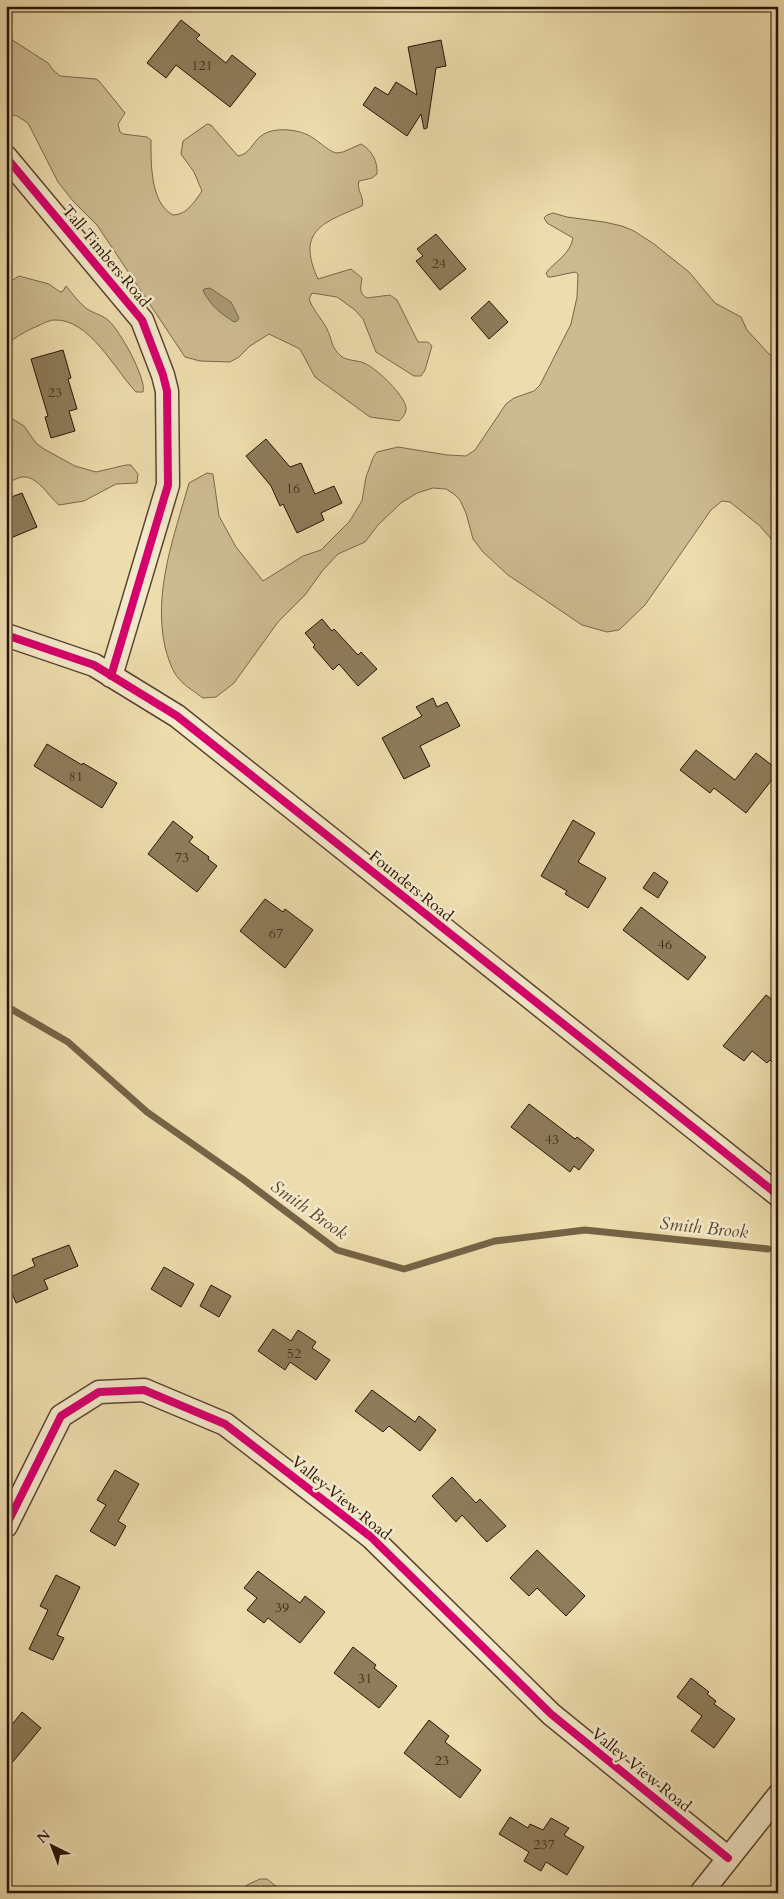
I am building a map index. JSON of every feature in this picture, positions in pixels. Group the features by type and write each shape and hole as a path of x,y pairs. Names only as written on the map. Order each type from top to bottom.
{"street":[{"name":"Tall Timbers Road","path":"6,157 142,320 168,391 168,485 111,676"},
{"name":"Founders Road","path":"6,635 94,665 176,716 778,1195"},
{"name":"Valley View Road","path":"6,1526 61,1416 99,1392 144,1390 225,1424 371,1537 551,1714 728,1858"},
{"path":"701,1893 778,1796"}],"shaded area":[{"path":"6,36 48,63 60,76 96,79 99,81 125,113 118,124 120,132 147,137 151,140 153,182 160,201 165,209 173,215 186,210 202,191 194,172 181,154 183,141 207,124 211,125 238,156 248,151 261,136 280,130 302,132 336,153 361,144 368,150 375,161 377,174 372,178 359,181 362,206 335,218 317,231 312,239 310,250 312,263 318,279 351,269 362,278 361,292 364,296 367,298 390,295 397,300 418,342 428,342 432,346 425,370 421,376 414,376 376,352 363,319 355,310 337,297 312,293 309,299 327,329 333,347 338,353 346,359 361,362 375,370 398,393 406,406 405,413 401,419 399,421 370,417 315,377 300,349 269,334 230,362 200,361 185,357 97,225 73,201 58,182 28,123 17,116 6,113"},
{"path":"553,213 622,226 634,231 654,244 689,272 715,303 741,317 747,330 769,354 778,360 778,547 760,526 730,502 722,501 711,510 645,605 619,630 607,632 582,625 508,575 483,552 473,539 466,513 460,500 446,489 433,488 417,493 401,503 378,525 365,542 338,554 323,570 305,595 278,622 234,683 216,697 203,698 187,687 177,676 167,656 162,626 162,605 167,564 189,483 207,473 213,474 219,516 236,547 263,581 303,556 321,550 349,522 362,501 366,477 377,452 398,447 447,455 466,456 475,450 506,404 514,398 534,391 540,385 571,324 577,297 578,274 575,272 548,277 546,273 566,253 573,238 547,223 544,218"},
{"path":"19,276 49,284 60,292 66,286 87,309 108,320 119,333 137,366 143,392 136,392 90,336 79,327 67,322 54,320 44,323 17,337 10,342 6,349 6,284"},
{"path":"210,288 231,302 239,318 237,321 234,322 220,312 206,297 203,291"},
{"path":"6,415 24,426 36,443 44,449 75,466 96,472 131,465 138,474 137,483 116,484 84,501 59,505 39,484 30,478 22,477 11,481 6,480"},
{"path":"260,1879 267,1879 284,1893 239,1893 247,1885"}],"building":[{"path":"181,20 200,35 196,39 226,63 232,55 256,74 230,107 176,65 166,78 147,63"},
{"path":"441,40 446,66 436,68 427,128 424,129 421,114 407,136 363,105 375,87 388,95 396,82 417,95 408,47"},
{"path":"436,234 466,269 440,290 416,261 423,256 417,249"},
{"path":"489,301 508,322 489,339 471,318"},
{"path":"63,350 71,378 68,379 77,409 69,411 75,431 51,438 45,417 48,416 31,359"},
{"path":"266,439 290,467 301,463 315,494 334,486 342,503 321,513 324,520 297,533 283,504 280,506 271,486 246,456"},
{"path":"22,493 37,527 6,540 6,499"},
{"path":"322,619 358,655 361,652 377,669 358,686 339,664 333,670 313,647 315,645 305,633"},
{"path":"433,698 437,707 447,702 460,726 420,746 430,766 404,779 382,738 422,716 416,707"},
{"path":"47,744 117,783 102,808 34,766"},
{"path":"696,750 735,780 756,753 778,770 778,772 746,813 714,788 710,793 680,770"},
{"path":"573,820 595,833 578,862 606,878 588,908 565,894 567,891 541,876"},
{"path":"173,821 193,837 189,842 209,857 208,859 217,866 197,892 148,854"},
{"path":"654,872 668,882 658,898 643,888"},
{"path":"265,899 283,912 285,909 313,930 285,968 240,931"},
{"path":"641,907 706,957 688,980 623,930"},
{"path":"766,995 778,1004 778,1067 770,1060 767,1063 752,1051 744,1061 723,1046"},
{"path":"529,1104 575,1139 577,1137 594,1150 579,1170 574,1166 570,1172 511,1127"},
{"path":"69,1245 78,1266 44,1280 48,1289 16,1303 6,1279 35,1266 32,1259"},
{"path":"164,1267 194,1284 181,1307 151,1289"},
{"path":"211,1285 231,1296 219,1317 200,1306"},
{"path":"273,1329 291,1341 298,1330 316,1342 312,1348 330,1360 316,1380 290,1362 285,1370 258,1351"},
{"path":"372,1390 415,1422 419,1416 436,1430 420,1451 389,1426 383,1432 355,1411"},
{"path":"115,1470 139,1484 118,1521 126,1526 115,1546 90,1531 106,1505 97,1500"},
{"path":"452,1477 476,1503 480,1499 506,1526 487,1542 462,1515 456,1522 432,1496"},
{"path":"537,1550 585,1596 566,1616 537,1588 529,1596 510,1578"},
{"path":"258,1571 300,1603 305,1596 325,1612 300,1643 268,1618 264,1623 247,1610 257,1598 244,1588"},
{"path":"56,1575 80,1587 57,1635 64,1638 53,1660 29,1649 48,1610 40,1606"},
{"path":"353,1647 376,1665 374,1668 397,1686 379,1708 334,1673"},
{"path":"691,1678 709,1692 707,1694 716,1701 714,1704 735,1719 714,1748 691,1731 702,1716 677,1697"},
{"path":"22,1712 41,1728 6,1770 6,1732"},
{"path":"429,1720 449,1736 445,1742 481,1770 460,1798 404,1753"},
{"path":"510,1817 528,1828 530,1824 543,1830 551,1818 569,1828 564,1835 584,1847 567,1875 546,1862 541,1871 524,1861 529,1852 499,1834"}],"waterway":[{"name":"Smith Brook","path":"6,1006 68,1042 147,1112 244,1180 337,1250 404,1269 495,1241 585,1230 768,1249"}],"cycle path":[{"path":"6,157 142,320 163,375 167,391 168,485 111,676"},
{"path":"6,635 94,665 177,716 778,1195"},
{"path":"6,1526 61,1416 99,1392 144,1390 225,1424 371,1537 551,1714 728,1858"}]}
